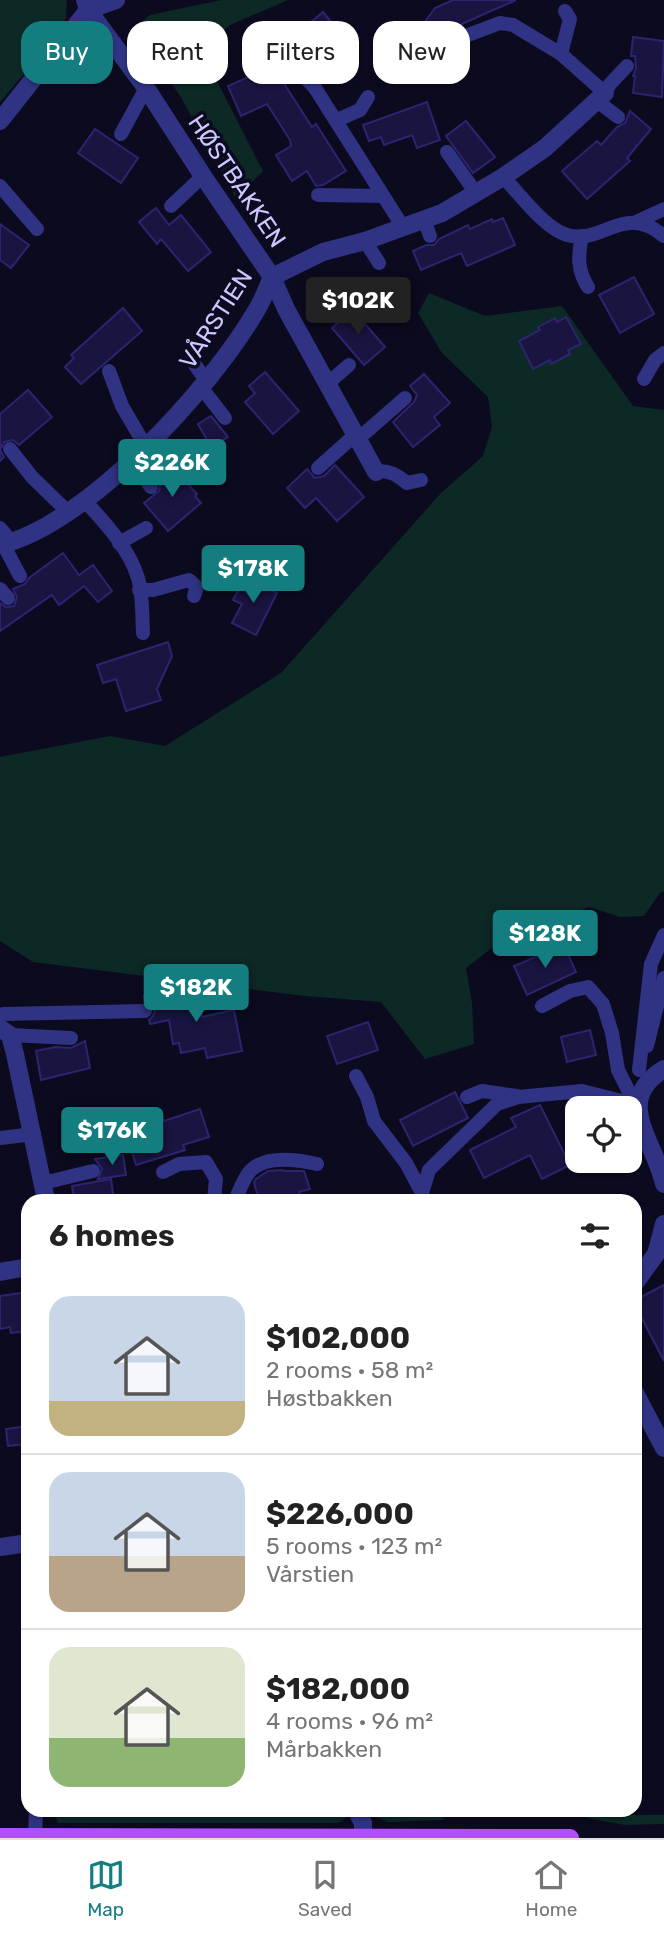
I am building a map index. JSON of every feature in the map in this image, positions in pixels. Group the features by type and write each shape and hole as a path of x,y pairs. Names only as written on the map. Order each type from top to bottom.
{"main road":[{"path":"0,1836 570,1838"}],"street":[{"path":"0,121 86,5 116,0"},
{"name":"HØSTBAKKEN","path":"86,5 146,88 272,277 286,309 376,472"},
{"name":"VÅRSTIEN","path":"4,540 42,528 68,512 132,461 204,384 226,356 257,310 272,277 323,252 403,228 427,228 442,213 503,177 545,148 601,97"},
{"path":"5,1032 34,1134 44,1192"},
{"path":"640,1096 651,1076 664,1069"},
{"path":"642,1127 661,1168 664,1184"},
{"path":"642,1273 656,1254 664,1226"},
{"path":"0,1272 21,1268"},
{"path":"642,1406 664,1448"},
{"path":"0,1547 21,1544"},
{"path":"360,1817 363,1823 363,1837"}],"lane":[{"path":"561,54 570,19 565,11"},
{"path":"470,34 500,23 513,25 561,54 618,117"},
{"path":"601,97 627,66"},
{"path":"311,84 337,120 403,228"},
{"path":"315,84 315,88"},
{"path":"121,134 146,88"},
{"path":"337,120 360,110 368,97"},
{"path":"447,152 476,193"},
{"path":"171,206 203,176"},
{"path":"503,177 552,229 568,235 582,236 638,221 664,209"},
{"path":"0,186 37,229"},
{"path":"318,195 383,196"},
{"path":"638,221 664,236"},
{"path":"582,236 578,265 581,277 588,287"},
{"path":"365,241 379,263"},
{"path":"644,379 655,360 664,352"},
{"path":"195,365 225,418"},
{"path":"327,384 349,365"},
{"path":"109,370 122,406 145,447"},
{"path":"318,468 405,398"},
{"path":"10,449 68,512"},
{"path":"132,461 151,486"},
{"path":"376,472 383,470 407,482 421,480"},
{"path":"85,500 108,526 138,579 144,634"},
{"path":"119,543 146,528"},
{"path":"4,540 20,576"},
{"path":"139,590 153,590 189,580 197,587 194,596"},
{"path":"638,1096 651,964 664,936"},
{"path":"639,1070 650,1038 664,978"},
{"path":"542,1006 570,991 588,987 603,1004 612,1033 618,1070 636,1096"},
{"path":"0,1016 145,1012"},
{"path":"5,1032 71,1038"},
{"path":"356,1076 368,1097 374,1121 406,1163 421,1194"},
{"path":"467,1097 482,1091 518,1097"},
{"path":"423,1194 429,1170 497,1104 518,1097 582,1091 617,1096"},
{"path":"0,1138 34,1134"},
{"path":"238,1194 251,1170 265,1163 294,1159 317,1164"},
{"path":"163,1172 179,1164 206,1163 216,1179 215,1194"},
{"path":"44,1192 93,1171"},
{"path":"35,1837 36,1817"}],"green space":[{"path":"0,0 67,0 64,21 21,21 21,77 0,102"},
{"path":"221,0 288,0 228,27 228,21 143,21 150,15"},
{"path":"172,84 219,84 263,171 236,199"},
{"path":"429,293 485,316 562,306 633,406 664,410 664,891 644,916 620,917 589,907 497,944 466,968 472,1003 474,1044 425,1059 381,1002 305,996 33,962 0,941 0,757 110,736 165,746 281,673 441,493 483,456 492,427 488,397 442,353 418,313"},
{"path":"664,1815 664,1824 625,1825 587,1818"},
{"path":"56,1817 347,1817 338,1823 58,1823"},
{"path":"376,1817 444,1817 443,1820 388,1822"}],"building":[{"path":"453,0 516,0 469,21 425,21 435,8"},
{"path":"323,12 330,21 312,21"},
{"path":"633,37 664,41 662,97 633,93 636,68 635,56 631,56"},
{"path":"242,80 242,84 284,84 312,127 316,124 346,171 323,185 316,186 307,171 292,181 276,155 291,146 290,140 267,104 241,116 228,86"},
{"path":"427,102 440,140 417,148 412,135 384,145 381,137 369,141 363,125"},
{"path":"630,111 651,129 627,158 630,161 587,199 562,171 597,141 601,145 617,127 625,123"},
{"path":"466,121 495,157 473,173 446,136"},
{"path":"95,129 138,158 121,183 78,153"},
{"path":"156,208 169,225 181,215 211,252 188,271 161,239 157,244 139,222"},
{"path":"503,218 515,245 467,266 461,253 421,270 413,251 426,245 434,245 439,239 468,225 470,229 492,219 493,222"},
{"path":"0,224 29,245 11,268 0,260"},
{"path":"634,277 654,314 620,333 599,295"},
{"path":"123,308 142,331 81,384 65,367 74,358 71,355"},
{"path":"353,310 385,347 364,365 332,328"},
{"path":"566,317 581,344 568,350 570,354 551,364 550,360 533,369 519,341 555,318 557,322"},
{"path":"265,372 299,411 273,434 245,402 255,393 249,386"},
{"path":"424,374 450,403 434,417 440,425 413,447 393,422 414,402 417,395 410,386"},
{"path":"28,390 52,417 19,445 13,440 4,442 0,450 0,414"},
{"path":"211,416 228,437 211,447 198,424"},
{"path":"170,464 197,494 195,496 201,503 168,531 144,503 159,491 160,485 155,477"},
{"path":"335,465 364,497 337,521 316,498 305,508 287,488 307,469 315,478 324,476"},
{"path":"63,553 79,575 93,565 112,591 98,602 84,586 59,605 52,595 0,631 0,603 6,607 14,606 17,597 13,589 25,584 29,578"},
{"path":"245,577 277,593 256,635 232,623 242,604 233,600"},
{"path":"168,642 172,656 157,689 161,700 126,711 116,679 103,683 97,665"},
{"path":"564,945 576,972 527,995 514,966"},
{"path":"172,990 173,996 199,992 202,1017 234,1010 242,1051 207,1058 205,1048 181,1053 179,1043 173,1044 169,1020 150,1024 149,1020 155,1010 145,1001 144,996"},
{"path":"368,1022 378,1050 337,1064 327,1036"},
{"path":"590,1030 596,1055 567,1062 561,1037"},
{"path":"85,1041 90,1068 41,1080 36,1051 55,1047 71,1048"},
{"path":"455,1092 468,1118 413,1146 400,1120"},
{"path":"540,1105 565,1155 565,1168 542,1179 530,1155 484,1178 470,1150 516,1127 511,1118"},
{"path":"200,1109 209,1137 183,1145 185,1150 136,1165 123,1123 161,1112 164,1121"},
{"path":"123,1155 126,1175 98,1179 102,1169 95,1159"},
{"path":"268,1171 304,1171 310,1189 299,1192 300,1194 257,1194 254,1183"},
{"path":"111,1179 113,1194 73,1194 72,1186"},
{"path":"664,1285 664,1361 642,1319 642,1296"},
{"path":"21,1293 21,1332 11,1333 10,1327 0,1329 0,1296"},
{"path":"21,1427 21,1445 8,1446 6,1429"}]}
